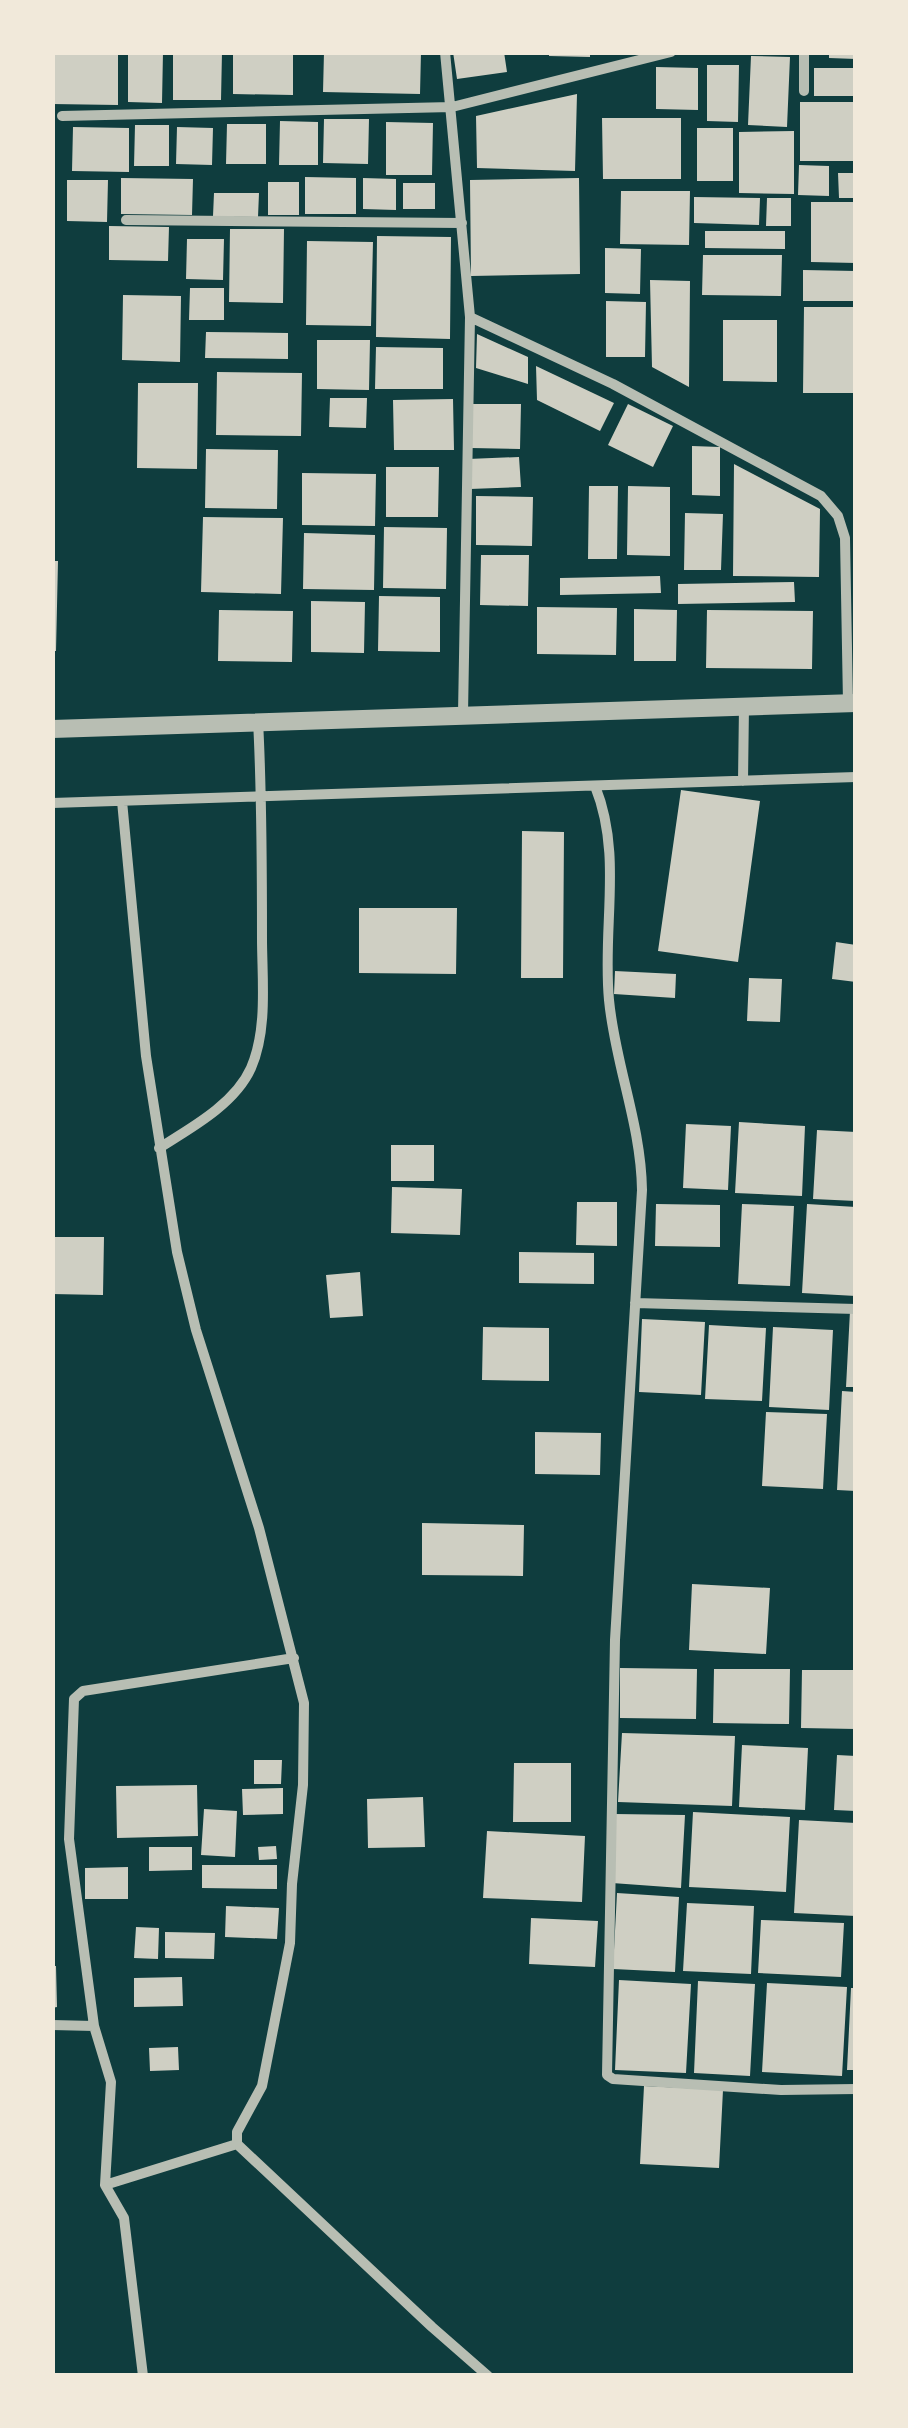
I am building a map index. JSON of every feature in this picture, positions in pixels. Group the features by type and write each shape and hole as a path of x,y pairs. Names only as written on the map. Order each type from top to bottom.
{"street":[{"path":"445,52 470,317 463,714"},
{"path":"62,116 452,107 671,52"},
{"path":"804,52 804,91"},
{"path":"126,220 462,223"},
{"path":"52,728 852,703 844,538 838,516 821,496 614,384 470,317"},
{"path":"743,781 744,706"},
{"path":"159,1148 224,1102 250,1072 258,1047 262,1004 262,796 258,721"},
{"path":"52,803 856,777"},
{"path":"595,786 610,834 609,1001 634,1112 642,1168 615,1640 607,2075 612,2080 764,2089 856,2089"},
{"path":"122,800 146,1056 184,1288 259,1528 304,1704 306,1732 290,1943 262,2086 237,2132 237,2144 488,2376"},
{"path":"635,1303 856,1308"},
{"path":"143,2376 124,2218 105,2185 111,2082 94,2026 69,1839 74,1699 83,1691 294,1658"},
{"path":"52,2025 94,2026"},
{"path":"105,2185 237,2144"}],"building":[{"path":"52,52 118,52 118,105 52,104"},
{"path":"128,52 163,52 162,103 128,102"},
{"path":"173,52 222,52 221,100 173,100"},
{"path":"233,52 293,52 293,95 233,94"},
{"path":"324,52 421,52 420,94 323,92"},
{"path":"453,52 504,52 507,72 457,79"},
{"path":"549,52 590,52 590,57 549,56"},
{"path":"829,52 856,52 856,59 829,58"},
{"path":"751,56 790,57 787,127 748,125"},
{"path":"707,65 739,65 738,122 707,121"},
{"path":"656,67 698,68 698,110 656,109"},
{"path":"814,68 856,68 856,96 814,96"},
{"path":"577,94 575,171 477,168 476,116"},
{"path":"800,102 856,102 856,161 800,161"},
{"path":"602,118 681,118 681,179 603,179"},
{"path":"324,119 369,119 368,164 323,163"},
{"path":"280,121 318,122 318,165 279,165"},
{"path":"386,122 433,123 432,175 386,175"},
{"path":"227,124 266,124 266,164 226,164"},
{"path":"135,125 169,125 169,166 134,166"},
{"path":"73,127 129,128 129,172 72,171"},
{"path":"177,127 213,128 212,165 176,164"},
{"path":"697,128 733,128 733,181 697,181"},
{"path":"794,131 794,194 739,193 739,132"},
{"path":"799,165 829,166 829,196 798,195"},
{"path":"838,173 856,173 856,198 839,198"},
{"path":"305,177 356,178 356,214 305,214"},
{"path":"121,178 193,179 192,215 121,214"},
{"path":"363,178 396,179 396,210 363,209"},
{"path":"579,178 580,274 471,276 470,180"},
{"path":"67,180 108,180 107,222 67,221"},
{"path":"268,182 299,182 299,215 268,215"},
{"path":"403,183 435,183 435,209 403,209"},
{"path":"621,191 690,191 689,245 620,244"},
{"path":"214,193 259,193 258,217 213,216"},
{"path":"694,197 760,198 759,225 694,223"},
{"path":"767,198 791,198 791,226 766,226"},
{"path":"811,202 856,202 856,263 811,262"},
{"path":"109,226 169,227 168,261 109,260"},
{"path":"230,229 284,229 283,303 229,302"},
{"path":"705,231 785,231 785,249 705,248"},
{"path":"377,236 451,237 450,339 376,337"},
{"path":"187,239 224,239 223,280 186,279"},
{"path":"307,241 373,242 371,326 306,325"},
{"path":"605,248 641,249 640,294 605,293"},
{"path":"703,255 782,255 781,296 702,295"},
{"path":"803,270 856,271 856,301 803,301"},
{"path":"650,280 690,281 689,387 652,367"},
{"path":"190,288 224,288 224,320 189,320"},
{"path":"123,295 181,296 180,362 122,360"},
{"path":"606,301 646,302 645,357 606,357"},
{"path":"804,307 856,307 856,393 803,393"},
{"path":"723,320 777,320 777,382 723,381"},
{"path":"206,332 288,333 288,359 205,358"},
{"path":"477,334 528,357 528,384 476,368"},
{"path":"317,340 370,340 369,390 317,389"},
{"path":"376,347 443,348 443,389 375,389"},
{"path":"536,366 614,403 600,431 537,400"},
{"path":"217,372 302,373 301,436 216,435"},
{"path":"138,383 198,383 197,469 137,468"},
{"path":"330,398 367,398 366,428 329,427"},
{"path":"453,399 454,450 394,450 393,400"},
{"path":"472,404 521,404 520,449 471,448"},
{"path":"628,404 673,426 653,467 608,445"},
{"path":"692,446 720,447 720,496 692,495"},
{"path":"206,449 278,450 277,509 205,508"},
{"path":"519,457 521,487 470,489 468,459"},
{"path":"734,464 820,509 819,577 733,576"},
{"path":"386,467 439,467 438,517 386,517"},
{"path":"302,473 376,474 375,526 302,525"},
{"path":"589,486 618,486 617,559 588,559"},
{"path":"628,486 670,487 670,556 627,555"},
{"path":"476,496 533,497 532,546 476,545"},
{"path":"685,513 723,514 721,570 684,570"},
{"path":"203,517 283,518 281,594 201,592"},
{"path":"384,527 447,528 446,589 383,588"},
{"path":"304,533 375,535 374,590 303,589"},
{"path":"481,555 529,555 528,606 480,605"},
{"path":"52,561 58,561 56,651 52,651"},
{"path":"660,576 661,593 560,595 560,578"},
{"path":"794,582 795,602 678,604 678,584"},
{"path":"379,596 440,597 440,652 378,651"},
{"path":"311,601 365,602 364,653 311,652"},
{"path":"537,607 617,608 616,655 537,654"},
{"path":"634,609 677,610 676,661 634,661"},
{"path":"219,610 293,611 292,662 218,661"},
{"path":"707,610 813,611 812,669 706,668"},
{"path":"681,790 760,801 738,962 658,951"},
{"path":"522,831 564,832 563,978 521,978"},
{"path":"359,908 457,908 456,974 359,973"},
{"path":"836,942 856,945 856,982 832,979"},
{"path":"615,971 676,974 675,998 614,994"},
{"path":"749,978 782,979 780,1022 747,1021"},
{"path":"739,1122 805,1126 802,1196 735,1193"},
{"path":"686,1124 731,1126 728,1190 683,1188"},
{"path":"817,1130 856,1132 856,1201 813,1199"},
{"path":"391,1145 434,1145 434,1181 391,1181"},
{"path":"392,1187 462,1189 460,1235 391,1233"},
{"path":"577,1202 617,1202 617,1246 576,1245"},
{"path":"656,1204 720,1205 720,1247 655,1246"},
{"path":"742,1204 794,1206 790,1286 738,1284"},
{"path":"807,1204 856,1207 856,1296 802,1293"},
{"path":"52,1237 104,1237 103,1295 52,1294"},
{"path":"519,1252 594,1253 594,1284 519,1283"},
{"path":"360,1272 363,1316 330,1318 326,1275"},
{"path":"850,1311 856,1311 856,1387 846,1387"},
{"path":"642,1319 705,1322 701,1395 639,1392"},
{"path":"709,1325 766,1328 762,1401 705,1399"},
{"path":"483,1327 549,1328 549,1381 482,1380"},
{"path":"773,1327 833,1330 829,1410 769,1407"},
{"path":"842,1391 856,1392 856,1491 837,1490"},
{"path":"766,1412 827,1414 823,1489 762,1486"},
{"path":"535,1432 601,1433 600,1475 535,1474"},
{"path":"422,1523 524,1525 523,1576 422,1575"},
{"path":"692,1584 770,1588 766,1654 689,1650"},
{"path":"620,1668 697,1669 696,1719 620,1718"},
{"path":"714,1669 790,1669 789,1724 713,1723"},
{"path":"802,1670 856,1670 856,1729 801,1728"},
{"path":"622,1733 735,1736 732,1806 618,1802"},
{"path":"742,1745 808,1748 805,1810 739,1807"},
{"path":"837,1755 856,1756 856,1811 834,1810"},
{"path":"254,1760 282,1760 281,1784 254,1784"},
{"path":"514,1763 571,1763 571,1822 513,1822"},
{"path":"197,1785 198,1836 117,1838 116,1786"},
{"path":"283,1788 283,1814 243,1815 242,1789"},
{"path":"423,1797 425,1847 368,1848 367,1799"},
{"path":"204,1809 237,1811 235,1857 201,1855"},
{"path":"693,1812 790,1817 786,1892 689,1887"},
{"path":"615,1814 685,1815 681,1888 612,1883"},
{"path":"799,1820 856,1823 856,1916 794,1913"},
{"path":"487,1831 585,1836 582,1902 483,1898"},
{"path":"276,1846 277,1859 259,1860 258,1847"},
{"path":"149,1847 192,1847 192,1870 149,1871"},
{"path":"202,1865 277,1865 277,1889 202,1888"},
{"path":"128,1867 128,1899 85,1899 85,1868"},
{"path":"617,1893 679,1897 675,1972 613,1969"},
{"path":"687,1903 754,1906 751,1974 683,1971"},
{"path":"226,1906 279,1908 277,1939 225,1937"},
{"path":"531,1918 598,1921 595,1967 529,1964"},
{"path":"761,1920 844,1923 841,1977 758,1973"},
{"path":"136,1927 159,1928 158,1959 134,1958"},
{"path":"165,1932 215,1933 214,1959 165,1958"},
{"path":"52,1966 56,1966 57,2007 52,2008"},
{"path":"182,1977 183,2006 134,2007 134,1978"},
{"path":"619,1980 691,1984 686,2073 615,2070"},
{"path":"698,1981 755,1984 750,2076 694,2073"},
{"path":"767,1983 847,1987 842,2076 762,2072"},
{"path":"851,1988 856,1988 856,2070 847,2070"},
{"path":"178,2047 179,2070 150,2071 149,2048"},
{"path":"644,2086 723,2090 719,2168 640,2164"}]}
